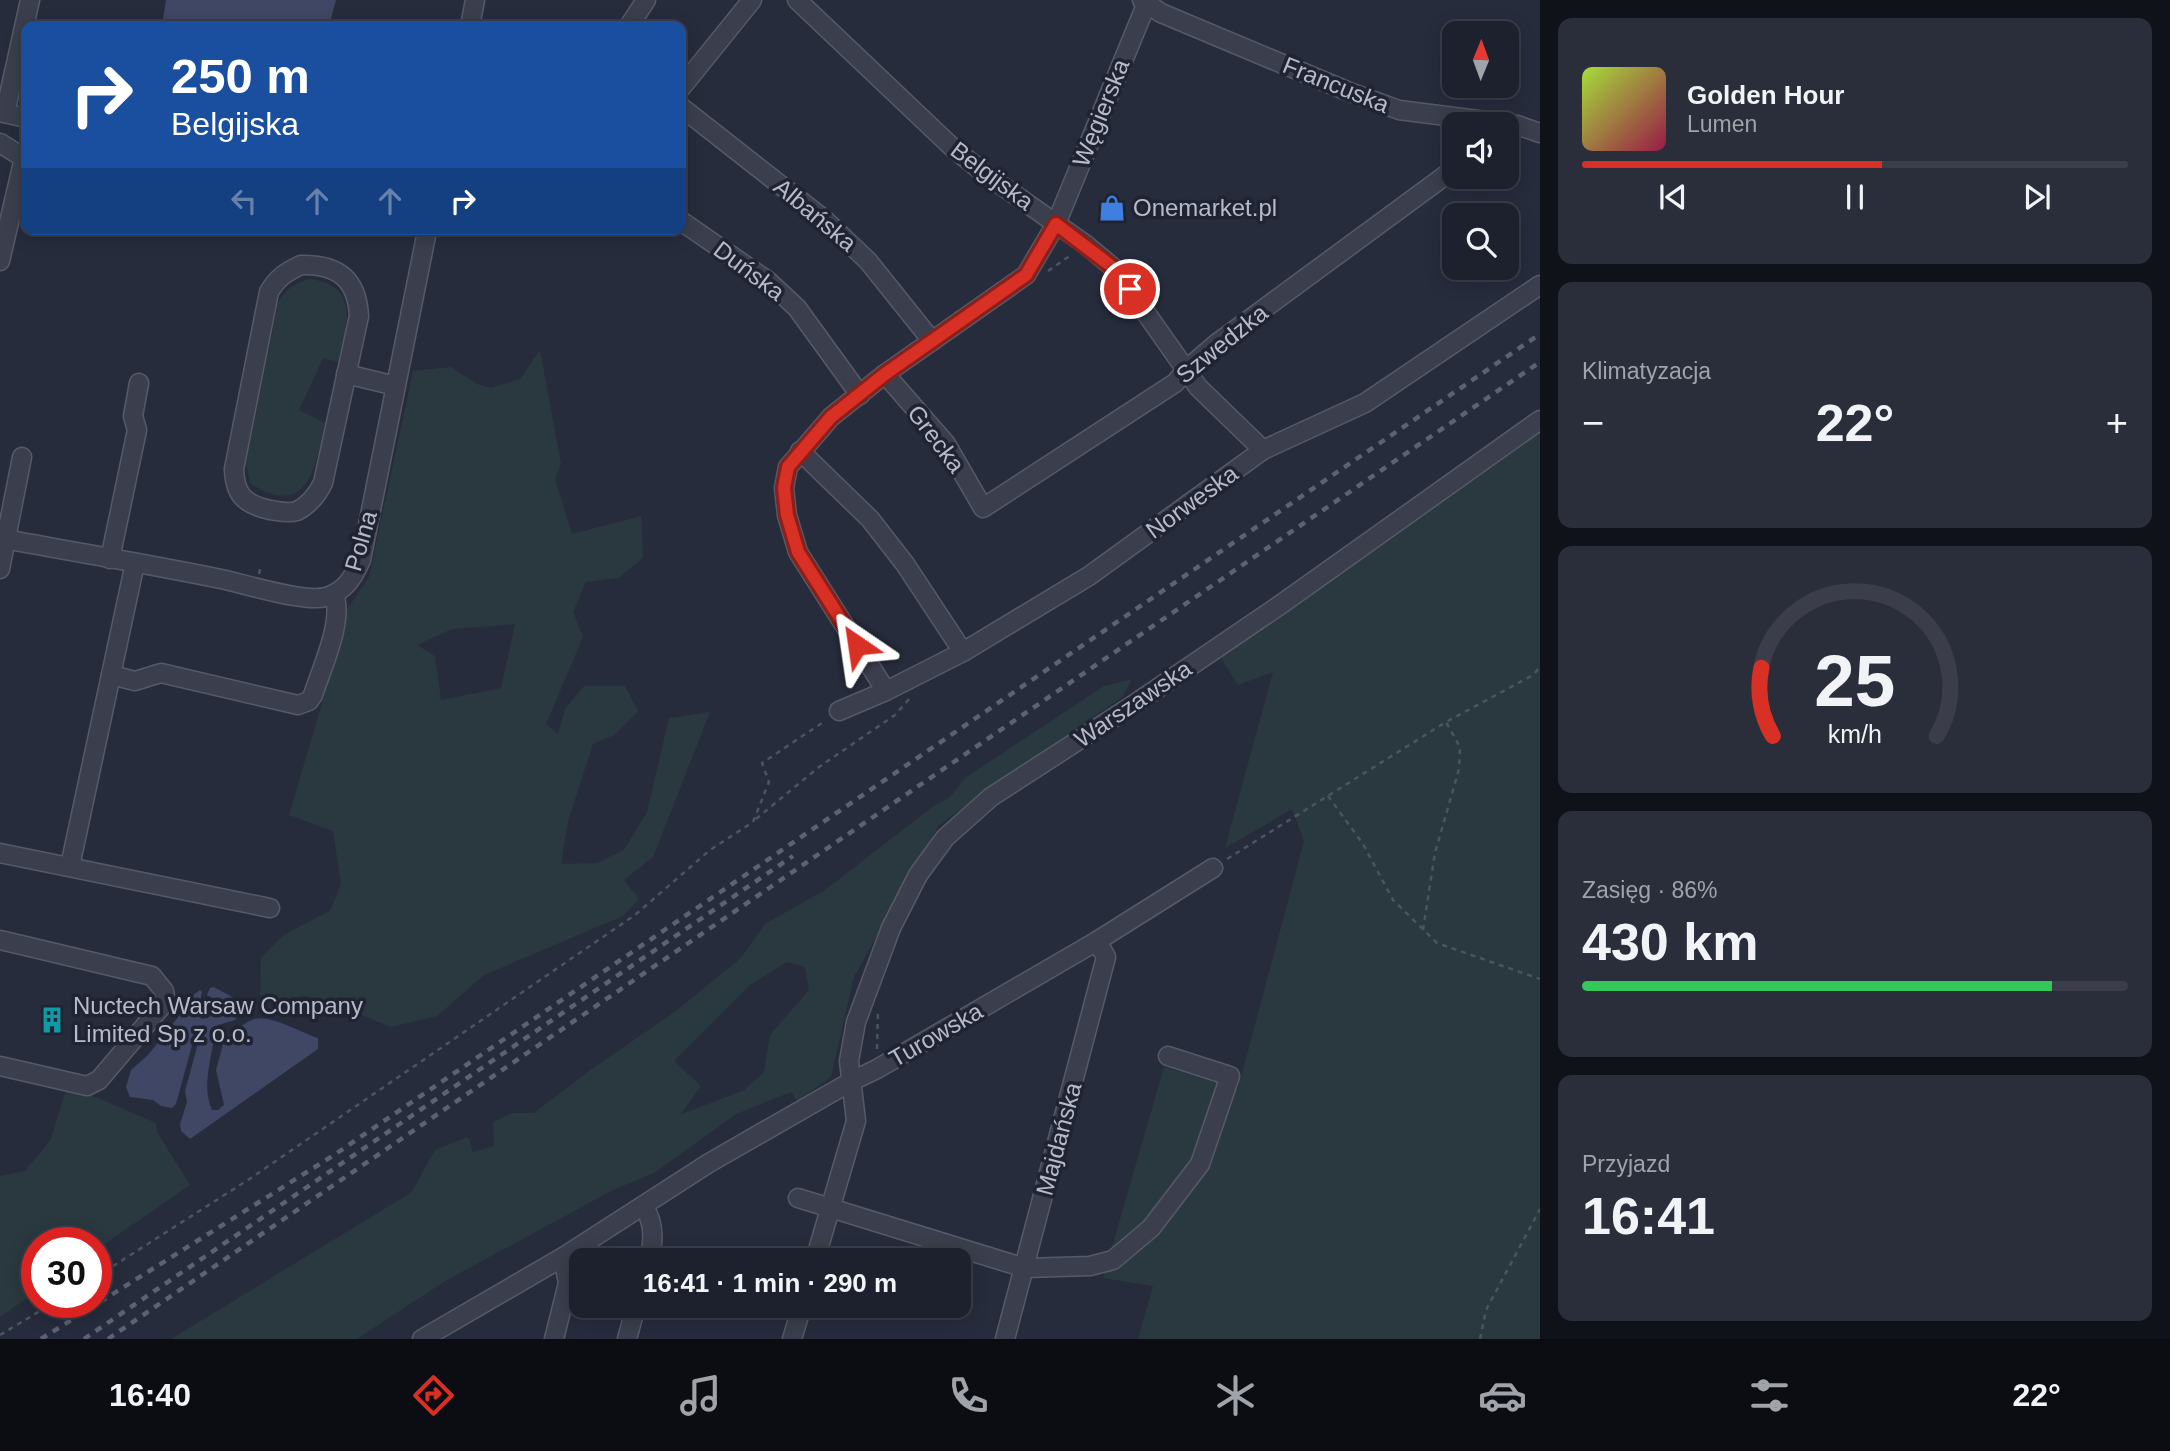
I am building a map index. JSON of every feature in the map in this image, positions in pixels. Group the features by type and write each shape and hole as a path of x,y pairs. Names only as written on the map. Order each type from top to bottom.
{"street":[{"path":"25,21 30,0"},
{"path":"471,21 475,0"},
{"path":"632,21 646,0"},
{"path":"686,82 752,0"},
{"name":"Belgijska","path":"797,0 953,148 1115,269 1198,387 1263,450"},
{"name":"Węgierska","path":"886,691 798,552 787,515 784,488 788,467 831,417 885,374 1026,275 1056,224 1146,1"},
{"name":"Francuska","path":"1146,1 1161,13 1357,95 1399,110 1442,118"},
{"path":"21,37 3,112 21,117"},
{"name":"Albańska","path":"686,111 825,220 868,261 932,341"},
{"name":"Francuska","path":"1519,126 1540,133"},
{"path":"0,143 21,156"},
{"path":"0,261 21,175"},
{"name":"Szwedzka","path":"983,508 1175,383 1216,344 1442,178"},
{"name":"Duńska","path":"686,224 768,281 797,308 860,395"},
{"name":"Polna","path":"3,539 294,596 323,598 341,591 354,576 360,560 426,235"},
{"path":"301,265 315,265 342,274 351,285 358,299 359,316 346,374 323,484 317,495 296,511 283,512 255,506 242,498 235,485 234,469 269,292 276,280 288,271 301,265"},
{"name":"Norweska","path":"839,711 886,691 963,652 1088,576 1263,450 1364,403 1540,285"},
{"path":"346,374 396,386"},
{"name":"Grecka","path":"885,374 946,444 983,508"},
{"path":"110,559 137,430 133,416 139,383"},
{"name":"Warszawska","path":"819,1248 856,1121 850,1052 856,1022 891,928 918,875 945,838 991,797 1280,605 1540,420"},
{"path":"800,451 870,519 905,564 963,652"},
{"path":"0,569 3,539 22,457"},
{"path":"69,866 135,563"},
{"path":"111,675 135,681 161,673 299,705 309,701 313,695 333,635 338,604 334,594"},
{"path":"0,853 270,908"},
{"name":"Turowska","path":"422,1339 563,1257 709,1163 877,1069 1097,940 1213,868"},
{"path":"0,940 152,976 164,991 166,1001 99,1080 87,1086 0,1066"},
{"name":"Majdańska","path":"1005,1339 1106,957 1097,940"},
{"path":"798,1198 1025,1268 1090,1266 1113,1260 1151,1228 1200,1164 1230,1076 1168,1056"},
{"path":"643,1206 651,1221 652,1248"},
{"path":"554,1339 568,1283 563,1257"},
{"path":"627,1339 633,1318"},
{"path":"792,1339 798,1318"}],"path":[{"path":"1042,275 1077,254"},
{"path":"1213,868 1446,722 1533,675 1540,667"},
{"path":"112,1267 251,1178 635,915 710,850 753,821 819,767 895,715 912,697"},
{"path":"753,821 769,782 762,763 839,711"},
{"path":"1423,930 1435,853 1459,769 1460,747 1446,722"},
{"path":"1328,796 1363,844 1393,900 1437,943 1540,979"},
{"path":"877,1069 879,1003"},
{"path":"1480,1339 1486,1310 1540,1209"},
{"path":"0,1335 28,1318"}],"shaded area":[{"path":"310,279 326,283 337,290 343,299 346,310 345,335 339,362 323,358 299,410 325,423 317,456 306,483 297,492 285,496 270,493 250,483 246,462 278,303 291,287"},
{"path":"540,350 561,464 555,479 572,534 641,516 643,558 618,578 586,582 573,612 583,637 546,724 558,734 565,709 584,686 625,686 638,711 614,735 593,744 568,821 561,864 597,863 624,850 647,812 669,718 710,712 653,857 624,880 639,899 623,916 484,975 437,1016 391,1027 305,996 260,1005 261,958 285,934 330,911 341,884 333,831 289,815 341,639 338,623 369,577 413,371 451,367 477,384 491,388 520,379","holes":["515,624 501,688 441,700 435,656 417,645 452,629"]},
{"path":"1540,410 1540,1339 1138,1339 1153,1286 1103,1278 1164,1067 1238,1089 1304,841 1292,809 1225,848 1273,672 1238,685 1211,642"},
{"path":"1132,679 1122,697 939,825 854,977 831,1077 797,1101 791,1092 736,1114 654,1173 613,1190 445,1281 357,1339 171,1339 412,1192 435,1150 468,1137 473,1152 494,1146 493,1122 513,1113 534,1113 676,1011 741,958 765,924 825,890 931,808 949,798 965,778 1104,686","holes":["787,962 805,967 809,990 770,1035 764,1072 744,1090 680,1115 701,1086 674,1061 750,985"]},
{"path":"66,1090 98,1098 156,1123 157,1132 190,1185 112,1239 112,1227 21,1227 21,1302 0,1317 0,1176 25,1171 50,1141"}],"water":[{"path":"166,0 336,0 330,21 163,21"},
{"path":"214,987 234,999 240,1012 235,1020 218,1025 215,1032 207,1082 212,1110 218,1110 224,1105 216,1070 225,1037 246,1023 261,1018 286,1025 318,1038 318,1049 190,1139 181,1131 180,1124 187,1102 185,1091 202,1029 197,1027 176,1104 172,1108 161,1106 153,1100 130,1097 126,1087 131,1070 148,1055 187,1006 188,999 200,990 201,1019 208,1018 212,1013 213,999 207,995 210,988"}],"railway":[{"path":"41,1339 334,1155 1540,334"},
{"path":"108,1339 1540,362"},
{"path":"84,1339 793,856"}],"place":[{"name":"Onemarket.pl","path":"1112,208"},
{"name":"Nuctech Warsaw Company Limited Sp z o.o.","path":"52,1020"}],"route":[{"path":"857,645 798,552 787,515 784,488 788,467 800,451 831,417 885,374 1026,275 1056,224 1115,269 1130,289"}]}
